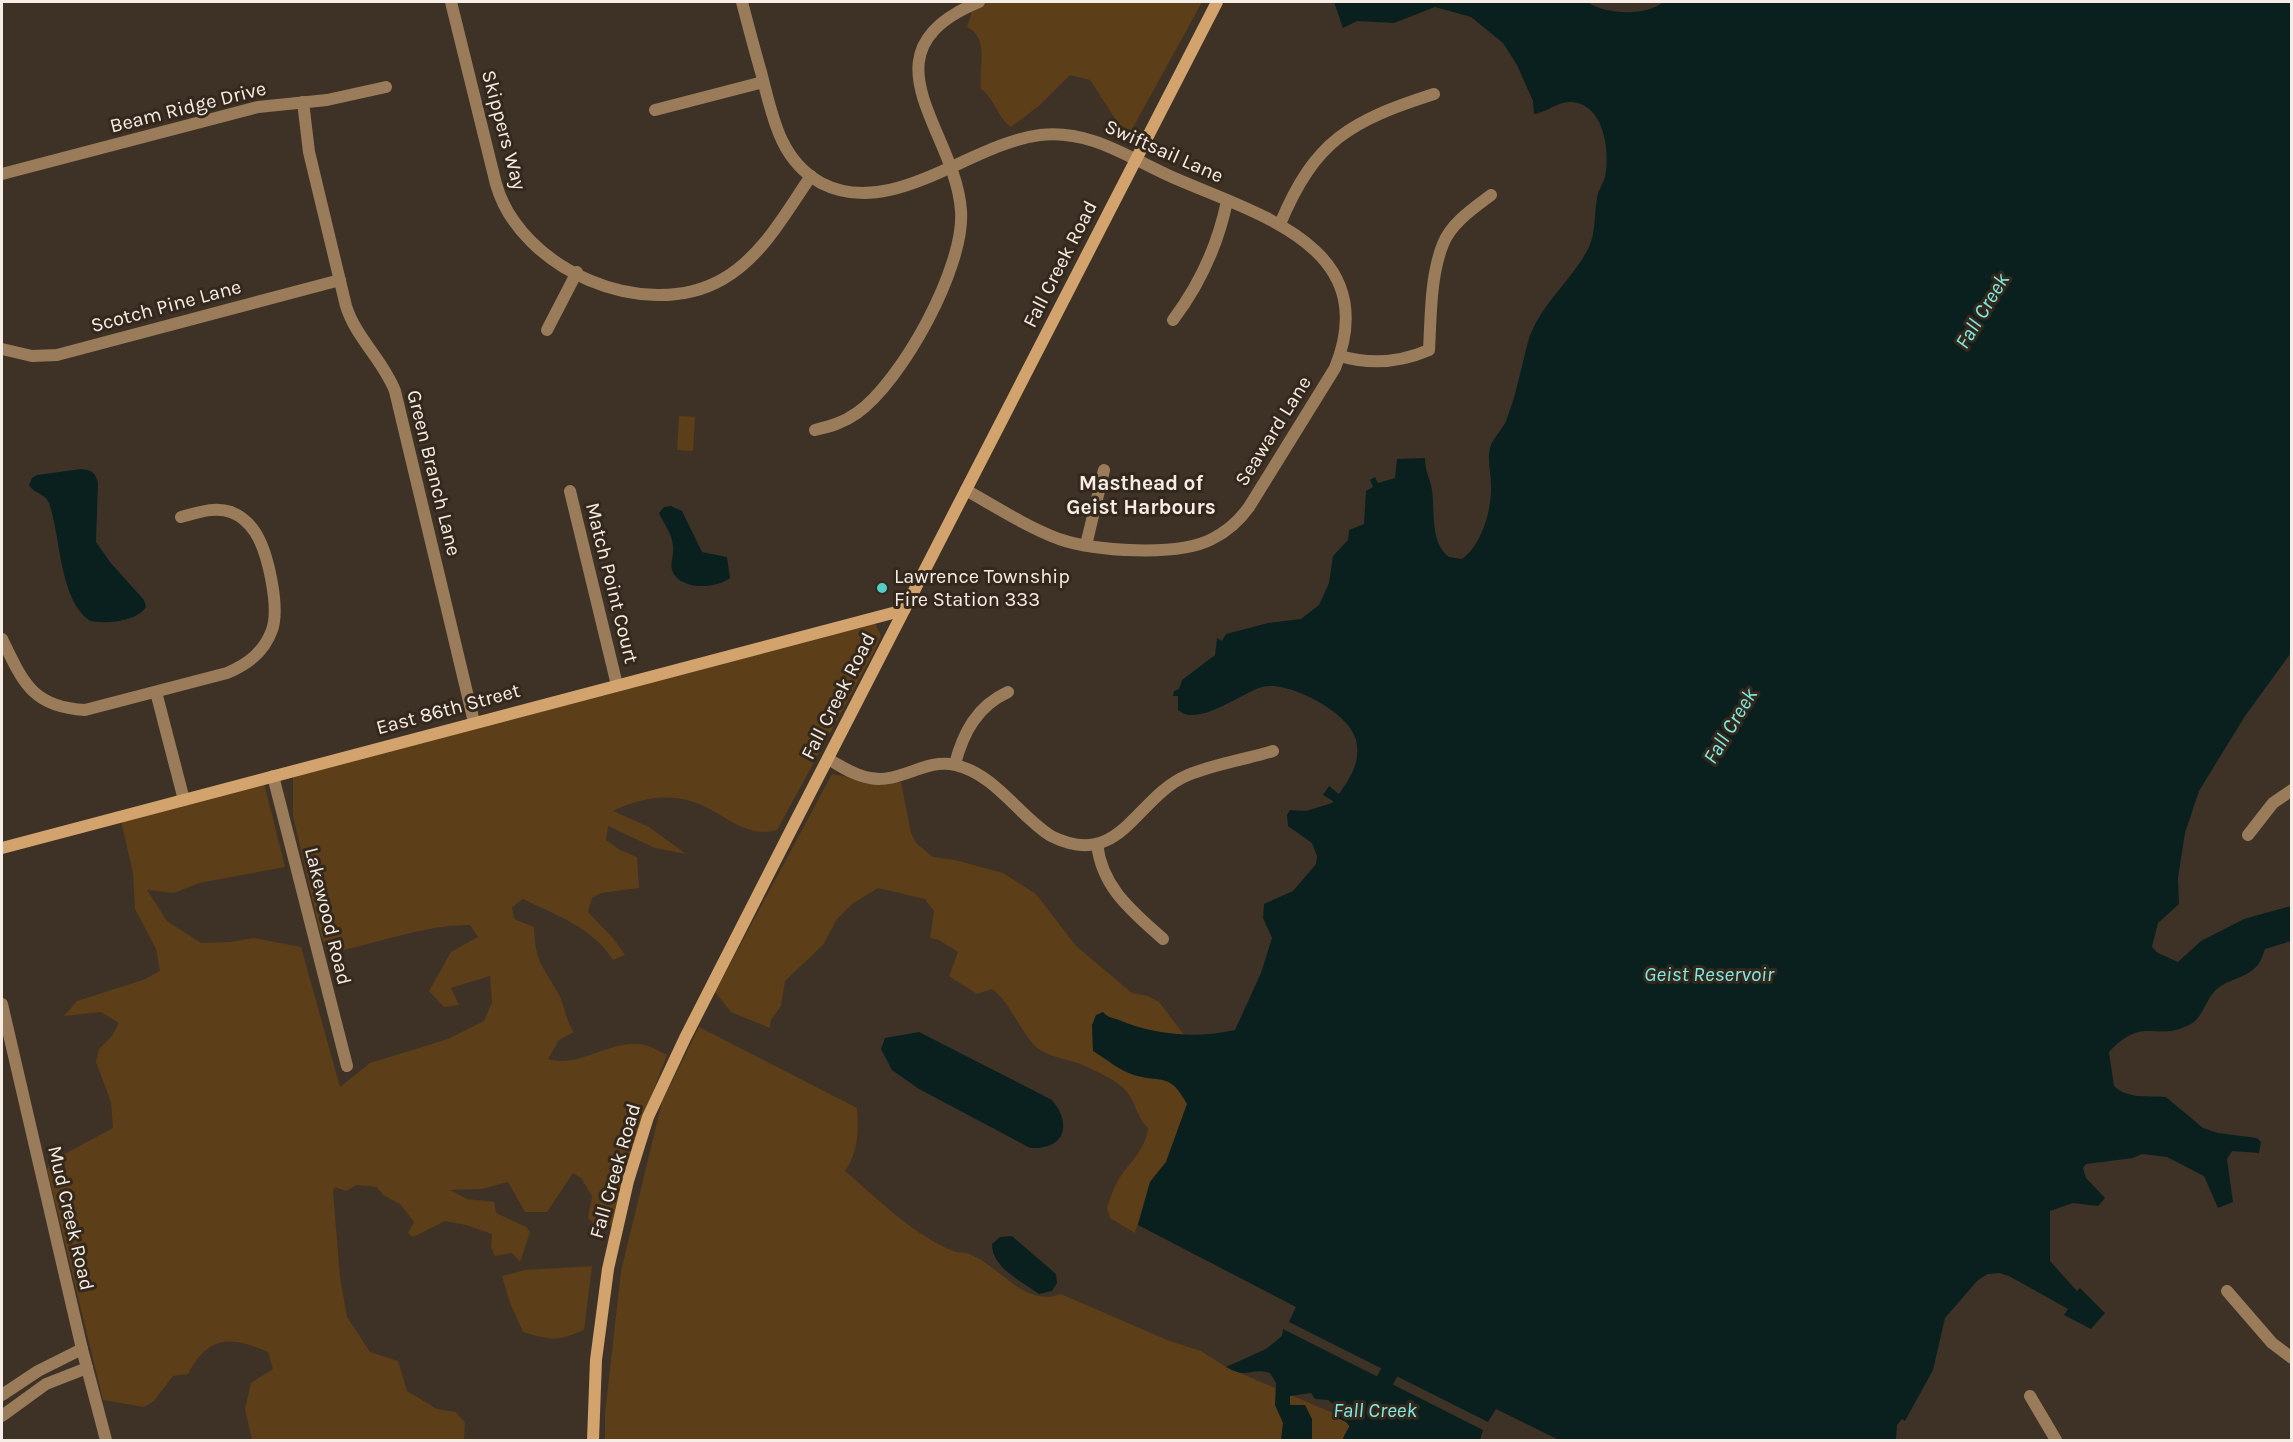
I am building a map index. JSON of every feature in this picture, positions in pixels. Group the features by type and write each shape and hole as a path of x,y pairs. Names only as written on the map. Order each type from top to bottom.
{"main road":[{"name":"Fall Creek Road","path":"593,1440 596,1359 608,1269 624,1199 648,1117 685,1038 1217,2"},
{"name":"East 86th Street","path":"2,848 904,610"}],"street":[{"name":"Skippers Way","path":"451,2 502,202 517,226 533,244 577,272 630,294 661,296 696,290 721,280 748,260 765,242 811,176"},
{"name":"Swiftsail Lane","path":"742,2 781,140 794,160 811,176 836,189 868,194 891,191 1010,142 1050,134 1100,142 1280,224 1300,235 1317,250 1336,281 1345,316 1340,356"},
{"path":"815,430 839,424 849,418 888,384 903,362 957,255 961,224 959,192 921,95 919,64 926,42 940,24 958,10 979,2"},
{"path":"655,110 763,82"},
{"name":"Beam Ridge Drive","path":"2,174 244,110 386,87"},
{"path":"1280,224 1305,173 1338,136 1373,115 1434,94"},
{"name":"Green Branch Lane","path":"303,102 309,152 351,320 386,372 395,391 474,722"},
{"path":"1340,356 1380,363 1429,351 1434,282 1443,243 1464,216 1491,195"},
{"path":"1173,320 1209,260 1227,201"},
{"path":"547,330 577,272"},
{"name":"Scotch Pine Lane","path":"2,349 27,355 57,355 340,280"},
{"name":"Seaward Lane","path":"966,490 1046,533 1086,545 1113,550 1190,546 1224,533 1249,507 1330,378 1340,356"},
{"path":"1086,545 1104,471"},
{"name":"Match Point Court","path":"570,491 617,684"},
{"path":"2,639 30,689 44,701 61,708 85,710 227,673 243,666 262,649 271,633 275,617 273,595 260,542 250,524 237,514 215,509 181,517"},
{"path":"156,692 184,800"},
{"path":"955,765 962,739 974,720 989,704 1008,692"},
{"path":"828,759 861,776 879,779 897,777 936,764 955,765 976,772 1051,837 1078,845 1097,844 1125,830 1169,786 1188,775 1273,751"},
{"name":"Lakewood Road","path":"273,776 347,1066"},
{"path":"2248,835 2273,803 2292,790"},
{"path":"1097,844 1101,866 1113,891 1163,939"},
{"name":"Mud Creek Road","path":"2,1004 82,1349 106,1440"},
{"path":"2227,1291 2272,1343 2292,1358"},
{"path":"2,1395 38,1371 82,1349"},
{"path":"2,1416 46,1384 87,1368"},
{"path":"2030,1396 2056,1440"}],"shaded area":[{"path":"970,2 1202,2 1130,133 1115,124 1114,117 1090,80 1070,75 1040,105 1011,127 1006,123 990,98 981,89 981,46 974,32 967,27 971,15"},
{"path":"679,416 695,417 693,451 677,450"},
{"path":"875,623 881,636 873,654 777,830 755,831 736,824 709,808 677,798 644,800 613,811 649,827 686,854 655,848 608,826 606,840 620,850 637,857 639,888 601,893 592,898 588,912 613,938 625,955 613,960 595,939 584,931 523,899 512,907 514,919 534,927 538,956 560,998 574,1032 559,1040 548,1059 572,1060 621,1045 633,1044 648,1046 667,1055 639,1129 613,1225 599,1228 588,1218 592,1196 581,1178 573,1173 547,1212 525,1212 508,1182 481,1189 450,1190 467,1199 494,1202 496,1213 526,1227 530,1232 520,1262 512,1253 495,1256 491,1247 492,1234 466,1225 445,1221 413,1237 408,1233 414,1222 400,1204 383,1195 377,1187 357,1185 346,1191 335,1187 333,1191 340,1277 347,1317 370,1352 398,1361 407,1391 437,1409 456,1412 465,1423 464,1440 252,1440 245,1409 251,1383 273,1369 268,1352 243,1343 222,1342 213,1346 204,1352 188,1374 173,1376 154,1401 144,1407 103,1400 47,1169 57,1158 113,1128 111,1102 96,1062 99,1049 112,1036 119,1023 101,1012 64,1016 77,1001 143,980 160,971 156,949 135,909 133,873 121,821 264,783 285,867 199,883 174,893 147,890 167,921 201,943 231,942 254,938 301,947 340,1087 370,1063 448,1039 484,1021 492,1002 490,976 451,988 459,1005 444,1007 429,991 451,952 478,937 470,925 417,931 330,953 321,936 293,816 293,777"},
{"path":"832,774 877,782 901,782 911,833 916,843 933,857 955,860 1003,873 1036,894 1076,946 1132,993 1148,996 1159,1002 1184,1035 1140,1029 1113,1018 1096,1018 1092,1025 1093,1050 1129,1073 1165,1080 1175,1087 1187,1104 1166,1162 1150,1182 1135,1233 1110,1218 1107,1208 1118,1181 1139,1152 1147,1135 1148,1128 1140,1118 1130,1096 1121,1086 1102,1074 1039,1049 1028,1038 1004,1001 992,989 977,994 949,976 958,952 939,940 930,938 934,911 925,899 878,888 852,904 837,919 823,945 785,981 781,1006 771,1020 770,1028 731,1012 715,992"},
{"path":"699,1027 857,1108 857,1141 853,1157 845,1171 911,1227 941,1246 956,1252 967,1253 981,1260 1024,1291 1048,1297 1061,1294 1167,1340 1201,1351 1226,1367 1396,1440 605,1440 605,1414 621,1271 662,1102"},
{"path":"592,1266 584,1330 560,1338 540,1337 523,1332 510,1303 502,1276 525,1270"}],"water":[{"name":"Geist Reservoir","path":"1334,2 1587,2 1604,9 1636,12 1656,7 1663,2 2291,2 2291,653 2245,716 2199,791 2185,833 2178,878 2179,904 2158,923 2152,947 2158,953 2178,962 2201,941 2244,919 2291,906 2291,941 2265,949 2257,966 2247,974 2219,988 2211,996 2197,1019 2189,1025 2177,1030 2132,1034 2109,1052 2114,1086 2132,1095 2166,1097 2203,1128 2218,1133 2257,1138 2261,1142 2259,1153 2232,1151 2227,1159 2233,1202 2218,1208 2204,1176 2167,1157 2142,1154 2133,1158 2086,1164 2083,1168 2086,1178 2105,1198 2098,1206 2073,1203 2050,1211 2050,1261 2077,1291 2080,1288 2105,1313 2091,1329 2064,1315 2068,1309 2009,1276 1999,1273 1988,1274 1978,1280 1945,1318 1933,1370 1905,1421 1902,1419 1897,1425 1896,1440 1559,1440 1496,1409 1488,1422 1289,1322 1296,1307 1138,1225 1150,1182 1166,1162 1187,1104 1175,1087 1165,1080 1129,1073 1093,1051 1092,1025 1096,1015 1103,1012 1107,1016 1133,1025 1176,1034 1191,1035 1235,1030 1261,973 1272,938 1263,918 1264,904 1293,891 1316,864 1317,856 1312,843 1288,826 1287,815 1290,810 1306,811 1332,803 1333,801 1323,795 1329,786 1339,794 1351,775 1357,755 1356,740 1342,719 1302,694 1273,686 1262,687 1219,708 1196,715 1178,710 1178,696 1173,696 1174,691 1179,689 1182,680 1215,655 1217,638 1222,641 1226,634 1268,623 1301,619 1319,605 1329,583 1333,556 1348,540 1349,530 1364,524 1366,491 1373,487 1370,480 1375,477 1378,483 1395,478 1397,459 1425,458 1432,490 1434,527 1439,544 1449,557 1462,559 1469,553 1480,536 1490,505 1490,448 1509,412 1527,346 1538,319 1582,260 1589,247 1594,229 1598,195 1605,177 1607,155 1603,131 1592,111 1583,105 1567,102 1534,114 1533,101 1517,65 1503,43 1471,17 1435,7 1394,23 1357,21 1343,28"},
{"path":"81,469 92,472 98,483 96,542 110,562 144,600 146,607 128,619 112,622 90,621 80,611 72,598 62,567 49,503 29,485 32,478 37,475"},
{"path":"671,506 682,511 702,552 727,557 730,578 716,584 698,586 682,582 676,577 672,570 672,538 659,513 664,507"},
{"path":"919,1032 1052,1100 1062,1118 1062,1134 1051,1145 1030,1148 919,1089 892,1070 881,1049 885,1038"},
{"path":"1012,1236 1056,1274 1057,1283 1052,1291 1039,1294 1002,1267 993,1252 992,1244 1000,1237"},
{"name":"Fall Creek","path":"1283,1329 1483,1430 1480,1440 1344,1440 1351,1428 1346,1422 1335,1417 1333,1404 1328,1400 1315,1399 1311,1393 1290,1396 1290,1405 1305,1405 1312,1419 1312,1440 1281,1440 1283,1423 1275,1405 1276,1383 1270,1373 1258,1371 1240,1373 1226,1367 1266,1349 1282,1336"}],"waterway":[{"name":"Fall Creek","path":"1352,1440 1400,1353"}],"place":[{"name":"Lawrence Township Fire Station 333","path":"882,588"}],"district":[{"name":"Masthead of Geist Harbours","path":"1141,495"}]}
